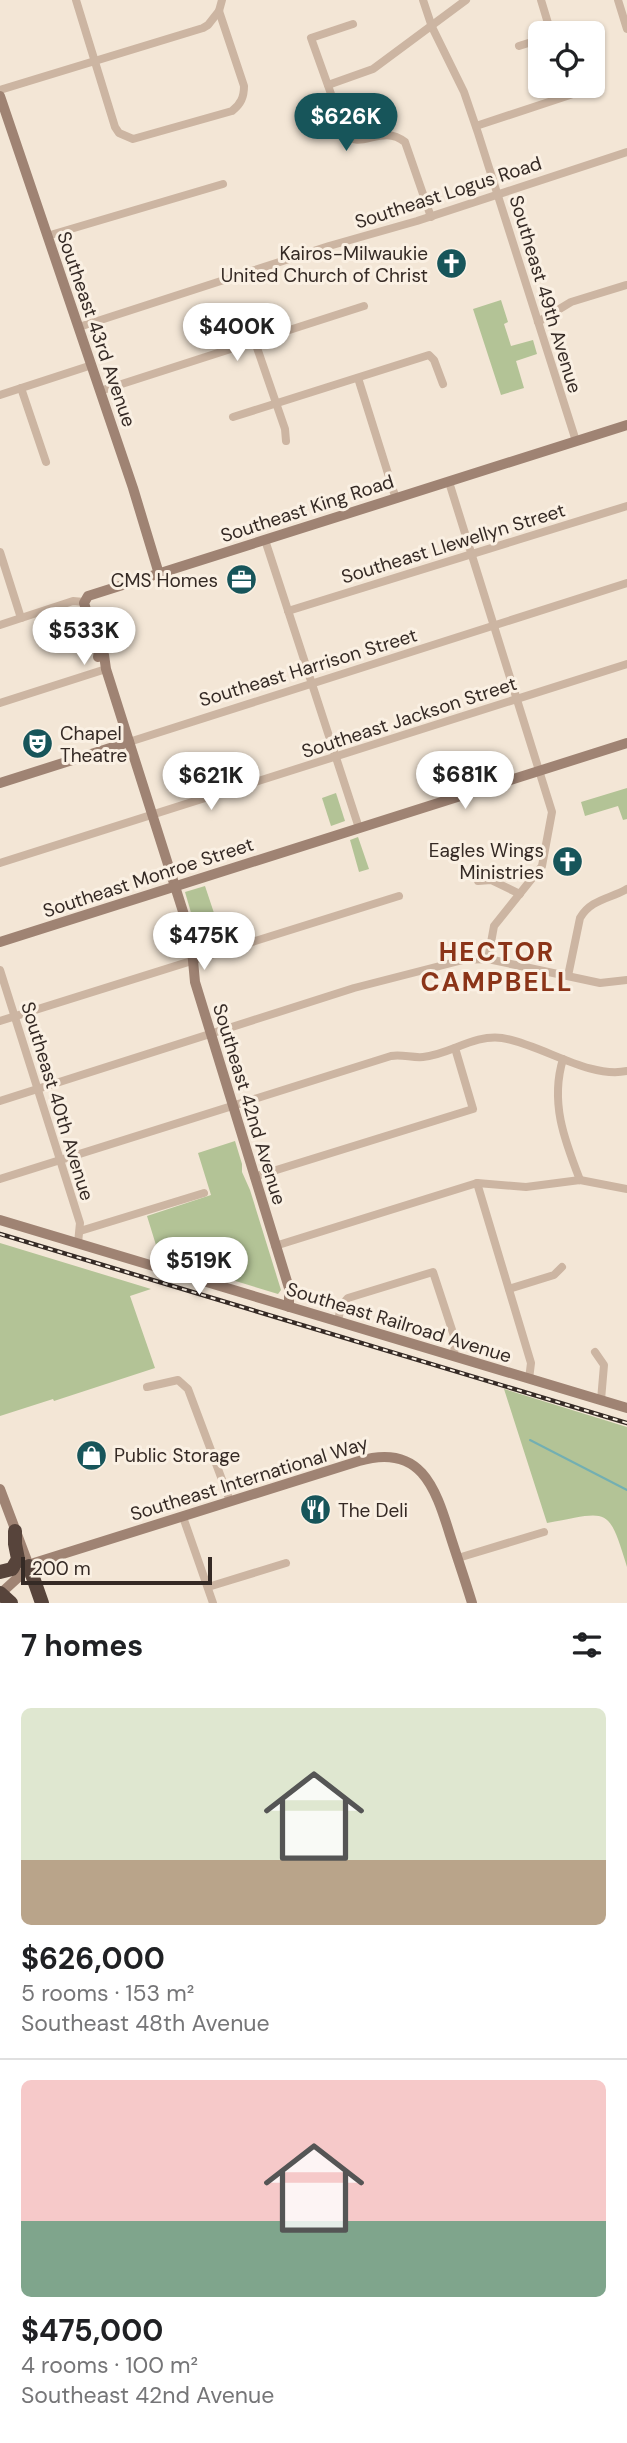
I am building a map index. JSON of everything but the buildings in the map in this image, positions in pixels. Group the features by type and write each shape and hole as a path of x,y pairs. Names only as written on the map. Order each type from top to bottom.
{"highway":[{"path":"0,1572 12,1569 17,1562 15,1531"},
{"path":"29,1566 42,1603"},
{"path":"0,1593 10,1603"}],"street":[{"path":"76,0 115,127 125,137 133,139 232,111 240,103 244,86 219,12"},
{"path":"0,90 202,28 219,12 222,0"},
{"name":"Southeast 49th Avenue","path":"423,0 432,27 464,92 476,126 576,441"},
{"path":"328,85 373,69 466,0"},
{"path":"541,0 547,21"},
{"path":"618,0 627,29"},
{"path":"353,24 311,38 345,133 355,141 389,134 405,142 431,216"},
{"path":"519,46 528,43"},
{"name":"Southeast 43rd Avenue","path":"0,96 92,365 159,574"},
{"path":"476,126 561,98"},
{"name":"Southeast Logus Road","path":"79,327 627,152"},
{"path":"47,236 223,184"},
{"path":"538,322 571,302 625,285"},
{"path":"100,391 364,306"},
{"path":"255,342 285,429 286,441"},
{"path":"233,417 429,355 434,360 443,384"},
{"path":"0,395 92,365"},
{"path":"358,378 396,499"},
{"path":"21,388 46,462"},
{"name":"Southeast King Road","path":"0,625 73,601 84,601 88,596 627,425"},
{"path":"449,482 550,803 552,819 542,866 494,926 488,959"},
{"name":"Southeast Llewellyn Street","path":"288,611 627,506"},
{"path":"265,540 359,828"},
{"path":"0,552 21,618"},
{"name":"Southeast Harrison Street","path":"0,783 627,583"},
{"name":"Southeast 42nd Avenue","path":"84,601 99,651 100,665 106,669 190,934 195,982 290,1293 289,1307"},
{"name":"Southeast Jackson Street","path":"0,863 627,664"},
{"path":"0,703 106,669"},
{"name":"Southeast Monroe Street","path":"0,942 627,743"},
{"path":"478,881 491,880 520,894"},
{"path":"568,976 580,918 584,911 591,904 627,889"},
{"path":"0,1021 399,896"},
{"path":"0,1101 354,988 463,960 488,959 600,983 627,981"},
{"name":"Southeast 40th Avenue","path":"0,970 61,1160 80,1231 78,1243"},
{"path":"0,1180 391,1056 404,1054 425,1057 489,1038 500,1038 607,1072 627,1070"},
{"path":"254,1177 473,1108 455,1048"},
{"path":"563,1059 557,1083 557,1107 580,1180"},
{"path":"275,1245 477,1183 526,1187 580,1180 627,1189"},
{"path":"477,1183 531,1363 529,1378"},
{"path":"80,1231 204,1193"},
{"name":"Southeast Railroad Avenue","path":"0,1220 627,1408"},
{"path":"509,1289 554,1275 562,1267"},
{"path":"338,1321 341,1306 348,1298 433,1272 455,1339 454,1356"},
{"path":"594,1352 604,1365 601,1400"},
{"path":"147,1387 177,1380 188,1389 230,1501"},
{"name":"Southeast International Way","path":"29,1566 370,1458 394,1457 412,1464 429,1480 439,1498 472,1603"},
{"path":"0,1489 29,1566 0,1593"},
{"path":"183,1517 214,1603"},
{"path":"458,1558 544,1531"},
{"path":"208,1587 286,1563"}],"green space":[{"path":"501,300 508,322 504,324 511,346 533,340 537,354 516,361 524,388 501,395 473,309"},
{"path":"627,788 627,819 623,820 618,806 585,816 581,802"},
{"path":"336,793 345,821 331,826 322,798"},
{"path":"358,837 369,869 359,872 350,840"},
{"path":"205,886 215,916 194,923 185,892"},
{"path":"235,1141 242,1172 281,1290 278,1294 160,1258 147,1216 211,1195 198,1153"},
{"path":"0,1243 151,1289 130,1296 155,1368 0,1416"},
{"path":"504,1389 627,1427 627,1567 615,1532 603,1517 583,1516 547,1523"}],"waterway":[{"path":"530,1440 627,1490"}],"railway":[{"path":"0,1234 627,1423"}],"place":[{"name":"Kairos-Milwaukie United Church of Christ","path":"451,264"},
{"name":"CMS Homes","path":"241,580"},
{"name":"Chapel Theatre","path":"37,744"},
{"name":"Eagles Wings Ministries","path":"567,861"},
{"name":"Public Storage","path":"91,1455"},
{"name":"The Deli","path":"315,1510"}],"district":[{"name":"HECTOR CAMPBELL","path":"497,967"}]}
